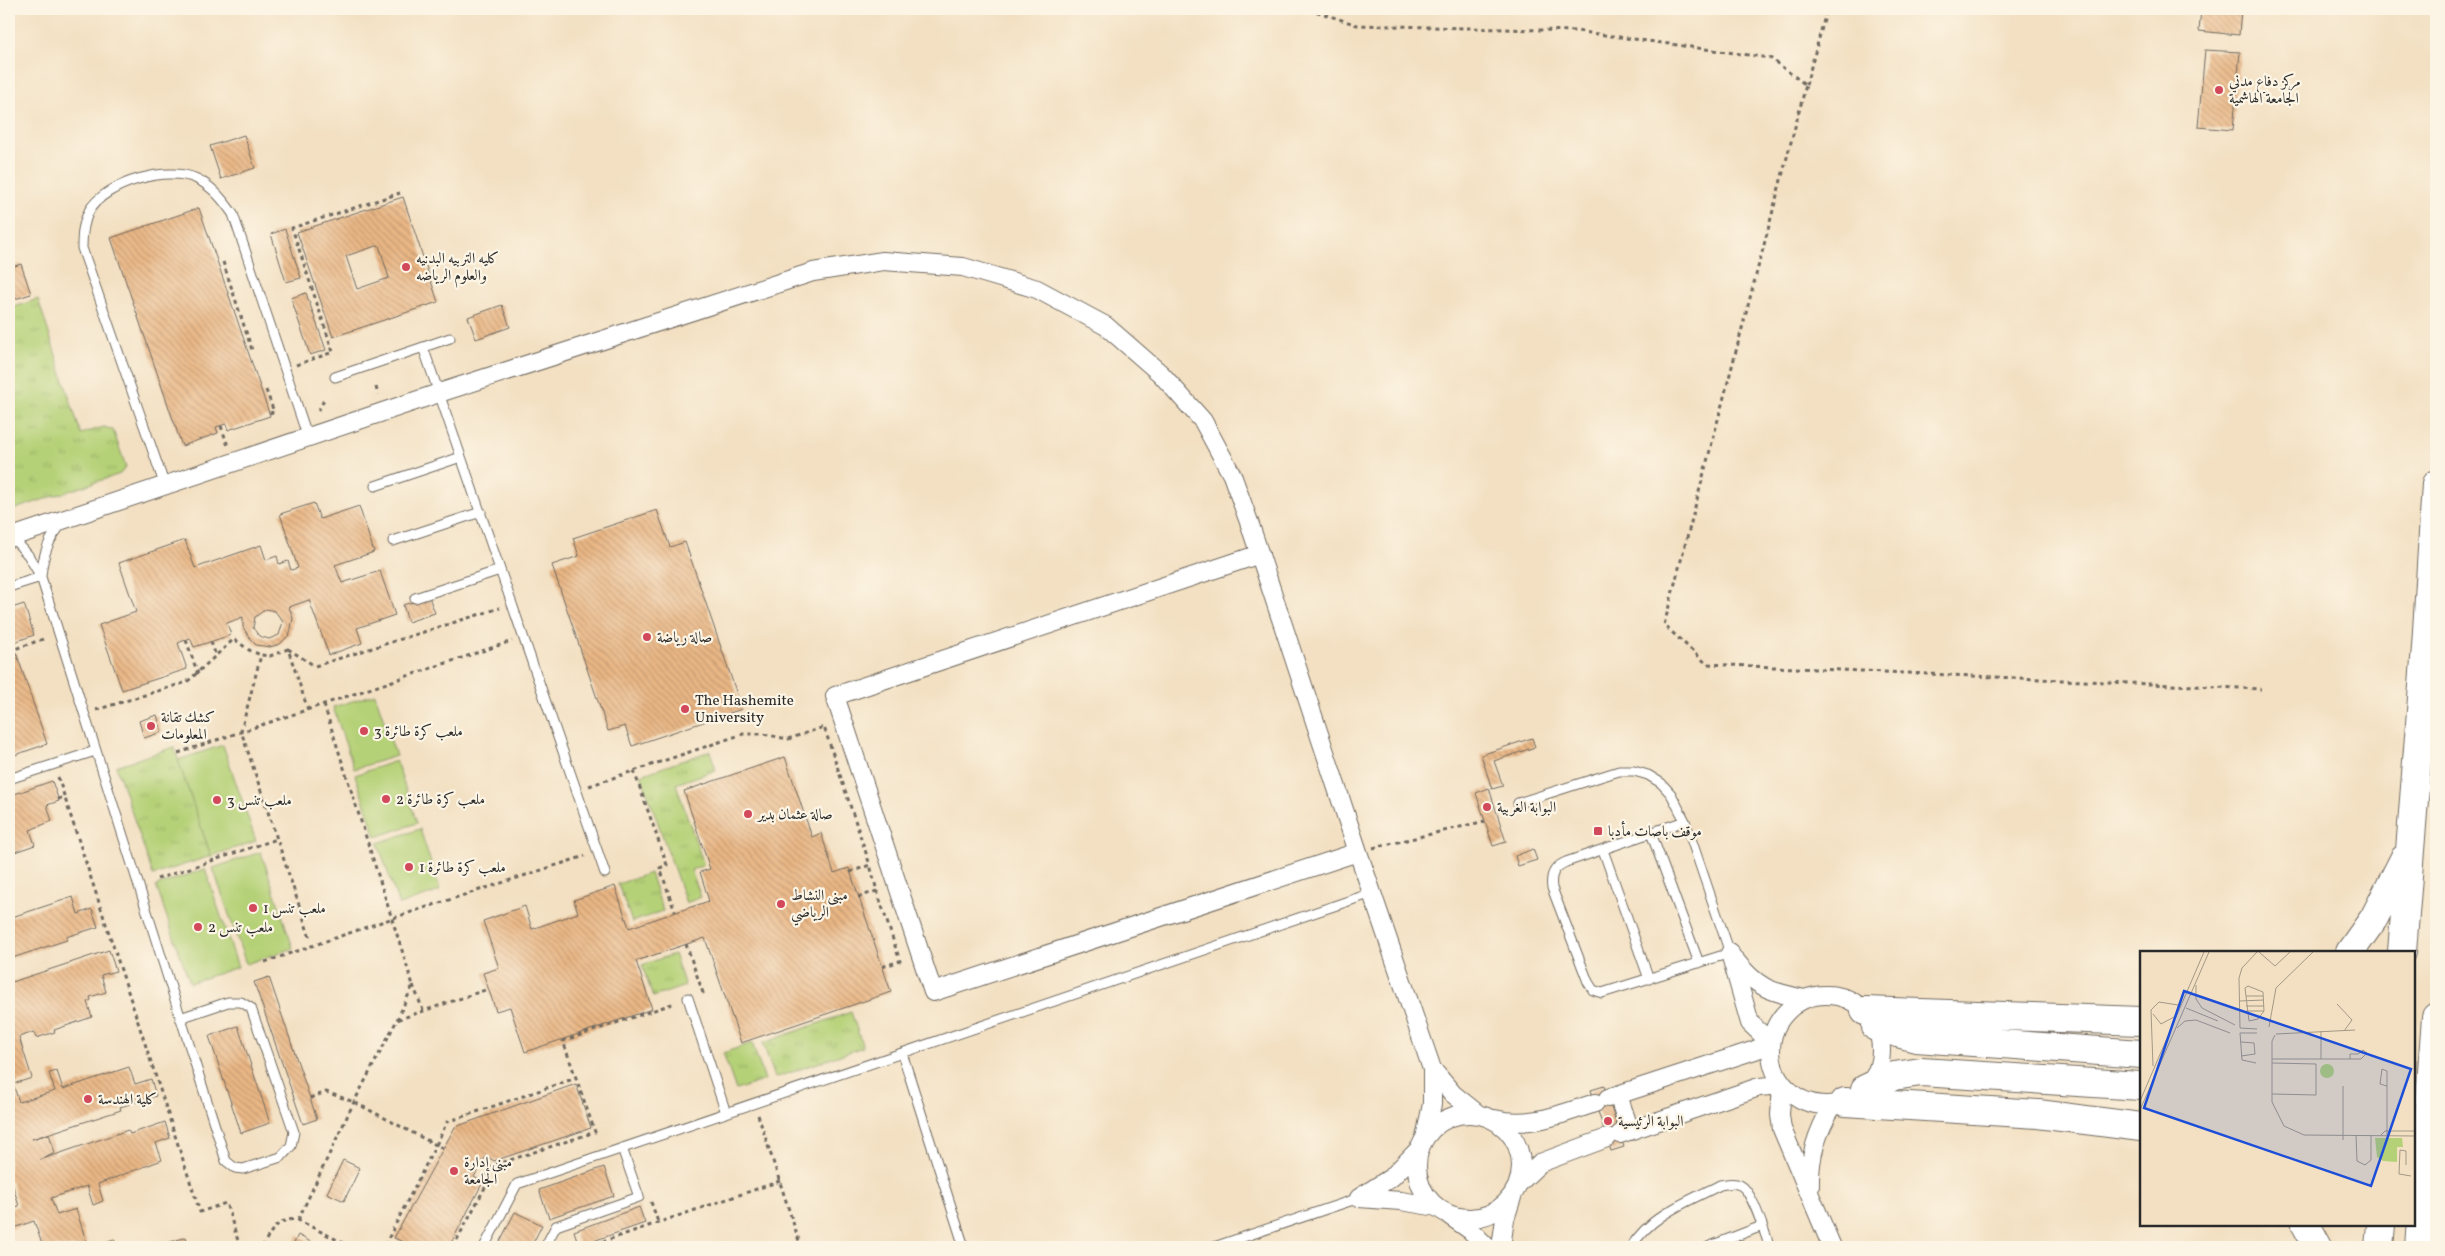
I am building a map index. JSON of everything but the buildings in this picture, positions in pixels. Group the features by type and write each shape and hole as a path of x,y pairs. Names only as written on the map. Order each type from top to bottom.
{"highway":[{"path":"2402,951 2436,484"},
{"path":"2351,951 2374,918 2410,847"},
{"path":"2419,1247 2436,1017"},
{"path":"1870,1019 2140,1021"},
{"path":"1870,1019 1916,1038 2140,1054"},
{"path":"1848,1099 1894,1076 1921,1072 2140,1086"},
{"path":"1848,1099 2038,1114 2140,1127"},
{"path":"2307,1226 2318,1247"},
{"path":"2379,1247 2381,1226"}],"street":[{"path":"10,538 439,393 813,272 883,261 963,267 1037,289 1106,326 1162,374 1203,421 1232,475 1432,1069 1432,1104 1417,1169 1419,1180 1423,1190 1441,1210 1470,1230 1486,1247"},
{"path":"1260,554 835,696 933,992 1358,852"},
{"path":"1730,953 1746,974 1762,987 1777,994 1805,999 1826,995 1837,996 1856,1004 1870,1019 1880,1036 1881,1055 1876,1074 1821,1125 1813,1147 1809,1170 1810,1193"},
{"path":"1730,953 1750,1023 1771,1043"},
{"path":"1805,999 1782,1016 1777,1024 1771,1043 1771,1061 1782,1085 1780,1115 1782,1129 1832,1247"},
{"path":"1359,1198 1392,1177 1431,1130 1448,1118 1458,1115 1485,1117 1506,1122 1531,1123 1755,1050 1771,1043"},
{"path":"1432,1069 1453,1094 1510,1132 1517,1146 1521,1162 1515,1189 1505,1219 1500,1247"},
{"path":"1359,1198 1400,1201 1441,1210 1466,1218 1487,1215 1505,1204 1515,1189 1540,1163 1759,1087 1782,1085 1805,1102 1824,1106 1848,1099"},
{"path":"1607,1099 1619,1134"}],"lane":[{"path":"165,486 82,248 82,228 90,209 104,194 145,177 171,173 196,179 218,193 232,214 308,438"},
{"path":"335,377 450,338"},
{"path":"424,347 605,873"},
{"path":"375,486 461,457"},
{"path":"393,541 480,512"},
{"path":"41,577 48,545 56,531 68,519"},
{"path":"10,538 28,555 41,577 95,751 180,1018 226,1161 235,1168 243,1169 281,1158 291,1146 294,1132 251,1008 241,1002 228,1002 180,1018"},
{"path":"415,598 500,570"},
{"path":"9,587 41,577"},
{"path":"9,779 95,751"},
{"path":"1518,802 1604,774 1634,771 1648,775 1661,783 1671,794 1685,822 1730,953 1606,993 1593,990 1588,982 1554,893 1552,876 1560,864 1685,822"},
{"path":"1652,833 1699,963"},
{"path":"1603,850 1649,979"},
{"path":"484,1247 517,1184 1372,893"},
{"path":"688,998 726,1113"},
{"path":"902,1053 964,1247"},
{"path":"545,1247 556,1226 639,1197 622,1148"},
{"path":"1632,1247 1639,1236 1656,1218 1720,1185 1731,1183 1741,1186 1749,1193 1770,1247"},
{"path":"1214,1247 1359,1198"},
{"path":"1708,1247 1762,1226"}],"path":[{"path":"1309,9 1358,25 1576,30 1770,58 1806,85"},
{"path":"1827,9 1664,624 1707,664 2261,689"},
{"path":"299,372 296,364 333,352 313,285 292,228 400,193"},
{"path":"222,262 236,310 252,350"},
{"path":"376,387 379,395"},
{"path":"266,390 274,412 269,413"},
{"path":"314,408 318,412 324,400"},
{"path":"288,649 315,666 512,604"},
{"path":"9,650 58,634"},
{"path":"178,753 524,637"},
{"path":"186,640 198,674"},
{"path":"84,714 187,682 234,640 260,655 270,656 288,649"},
{"path":"211,642 216,656"},
{"path":"288,649 308,710"},
{"path":"260,655 241,731 310,938"},
{"path":"324,705 422,1010"},
{"path":"576,791 743,734 763,734 788,739 824,727 900,961 882,967"},
{"path":"54,764 200,1212 226,1203 240,1247"},
{"path":"634,771 666,865 660,868 675,912"},
{"path":"58,799 65,797"},
{"path":"1358,852 1485,821"},
{"path":"158,879 277,839"},
{"path":"265,962 393,918 597,852"},
{"path":"850,872 870,865"},
{"path":"858,897 877,891"},
{"path":"480,1166 486,1168 595,1132 563,1041 703,993 686,944"},
{"path":"298,1220 354,1102 413,985"},
{"path":"397,1020 488,989"},
{"path":"384,1247 447,1122 576,1078"},
{"path":"310,1098 326,1092 354,1102 443,1148"},
{"path":"756,1110 801,1247"},
{"path":"453,1247 489,1180 486,1168"},
{"path":"587,1247 780,1181"},
{"path":"649,1196 658,1222"},
{"path":"262,1247 276,1224 288,1218 298,1220 351,1247"}],"green space":[{"path":"38,299 81,434 104,427 113,430 126,467 120,474 9,511 9,309"},
{"name":"ملعب كرة طائرة 3","path":"375,694 396,756 354,769 333,707"},
{"name":"ملعب تنس 3","path":"223,745 256,841 211,856 178,760"},
{"path":"174,747 211,856 153,875 116,766"},
{"path":"710,751 716,770 676,784 704,865 691,870 701,897 686,903 641,775"},
{"name":"ملعب كرة طائرة 2","path":"396,761 417,823 376,837 355,775"},
{"name":"ملعب كرة طائرة 1","path":"420,829 440,891 399,905 378,843"},
{"name":"ملعب تنس 1","path":"261,852 293,948 246,964 213,868"},
{"name":"ملعب تنس 2","path":"205,869 238,967 190,983 156,886"},
{"path":"650,873 663,911 632,922 618,884"},
{"path":"674,954 685,986 653,997 642,965"},
{"path":"851,1012 863,1047 775,1078 763,1043"},
{"path":"752,1043 765,1080 736,1090 723,1053"}],"tunnel":[{"path":"2415,1073 2436,1074"}],"place":[{"name":"مركز دفاع مدني الجامعة الهاشمية","path":"2219,90"},
{"name":"كليه التربيه البدنيه والعلوم الرياضه","path":"406,267"},
{"name":"صالة رياضة","path":"647,637"},
{"name":"The Hashemite University","path":"685,709"},
{"name":"كشك تقانة المعلومات","path":"151,726"},
{"name":"ملعب كرة طائرة 3","path":"364,731"},
{"name":"ملعب كرة طائرة 2","path":"386,799"},
{"name":"ملعب تنس 3","path":"217,800"},
{"name":"البوابة الغربية","path":"1487,807"},
{"name":"صالة عثمان بدير","path":"748,814"},
{"name":"موقف باصات مأدبا","path":"1598,831"},
{"name":"ملعب كرة طائرة 1","path":"409,867"},
{"name":"مبنى النشاط الرياضي","path":"781,904"},
{"name":"ملعب تنس 1","path":"253,908"},
{"name":"ملعب تنس 2","path":"198,927"},
{"name":"كلية الهندسة","path":"88,1099"},
{"name":"البوابة الرئيسية","path":"1608,1121"},
{"name":"مبنى إدارة الجامعة","path":"454,1171"}]}
